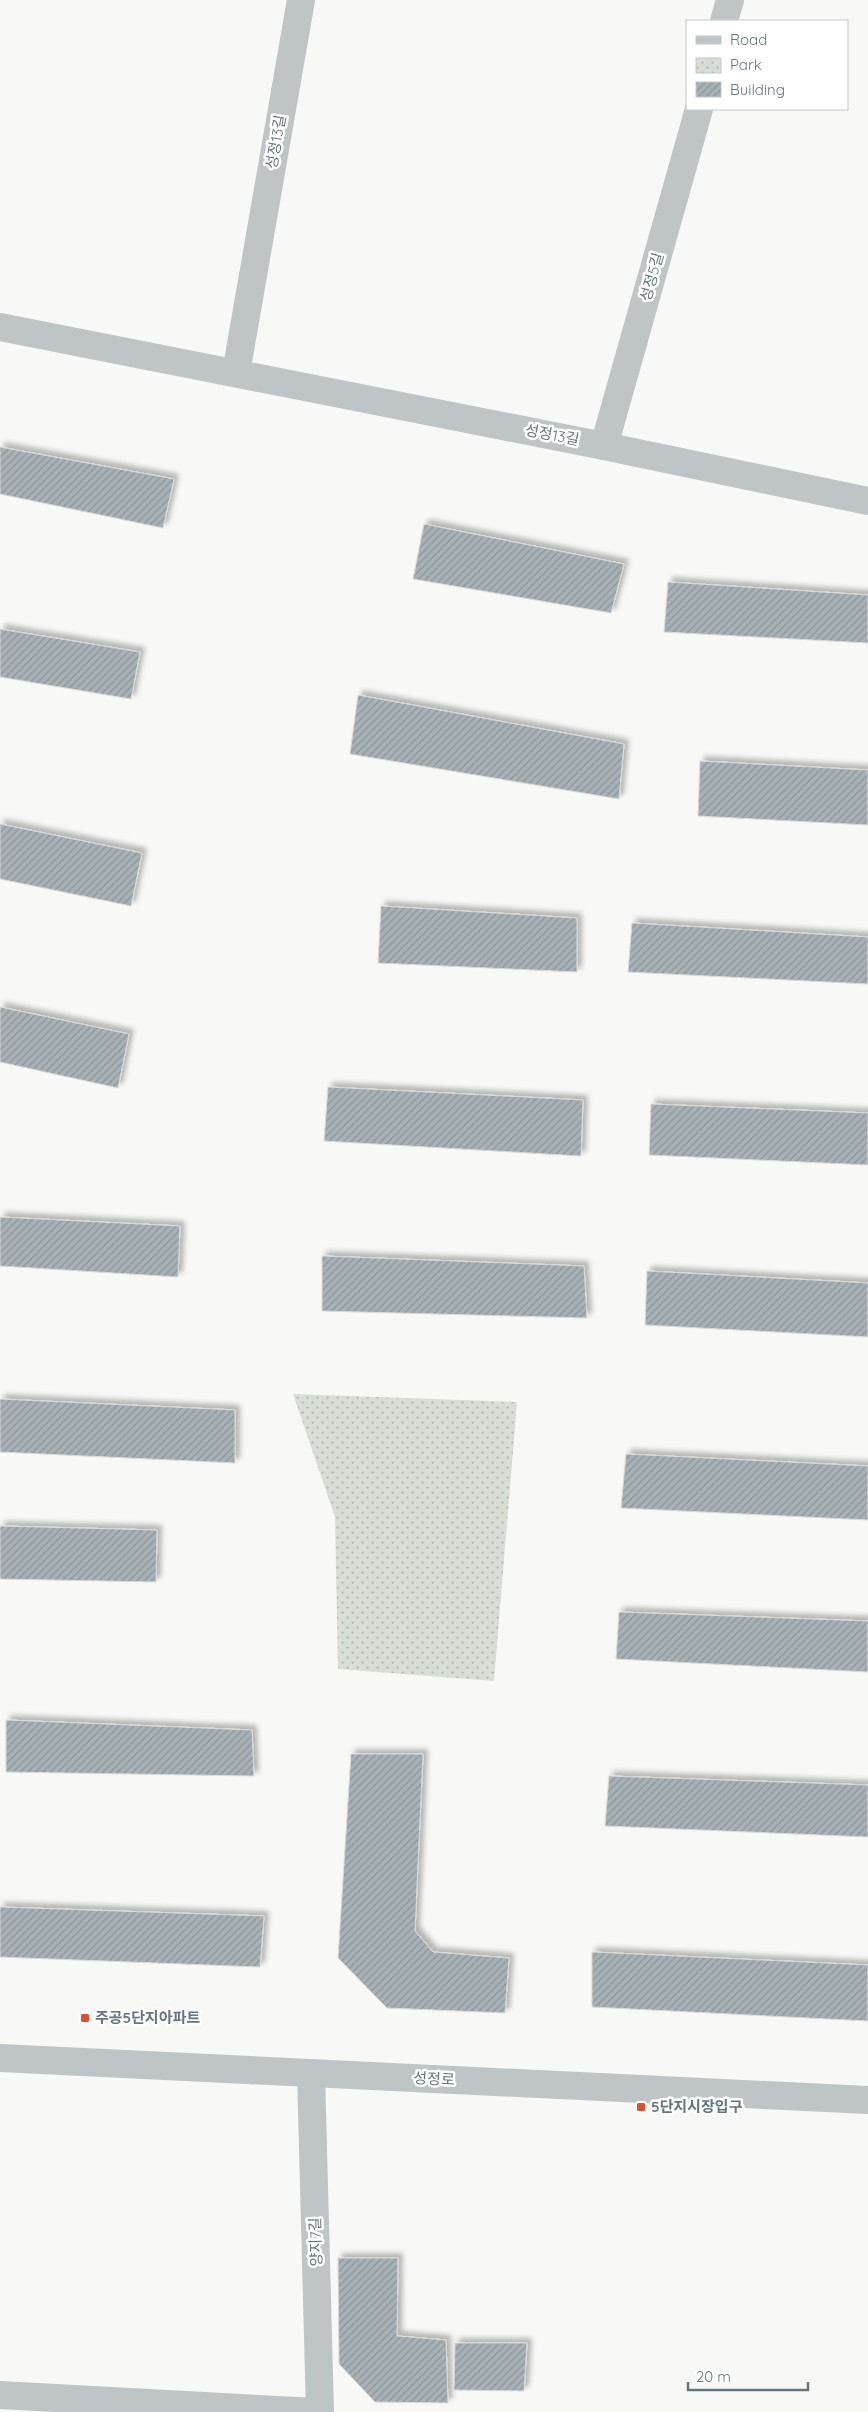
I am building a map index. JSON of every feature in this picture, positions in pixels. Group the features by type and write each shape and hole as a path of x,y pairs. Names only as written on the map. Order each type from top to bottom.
{"street":[{"name":"성정13길","path":"236,373 301,0"},
{"path":"724,20 730,0"},
{"name":"성정5길","path":"604,446 699,110"},
{"name":"성정13길","path":"0,327 604,446 868,501"},
{"name":"성정로","path":"0,2058 868,2100"},
{"name":"양지7길","path":"311,2073 318,2412"},
{"path":"0,2395 318,2412"}],"green space":[{"path":"293,1394 517,1402 494,1681 338,1669 335,1517"}],"building":[{"path":"0,447 174,479 163,528 0,494"},
{"path":"424,524 624,564 611,613 413,579"},
{"path":"668,582 868,595 868,643 664,632"},
{"path":"0,629 140,652 131,699 0,677"},
{"path":"358,695 624,744 619,799 350,754"},
{"path":"700,761 868,770 868,825 698,816"},
{"path":"0,824 142,853 131,906 0,879"},
{"path":"381,906 577,918 577,972 378,963"},
{"path":"632,923 868,937 868,984 628,972"},
{"path":"0,1007 129,1034 118,1088 0,1062"},
{"path":"328,1087 583,1100 581,1156 324,1141"},
{"path":"651,1104 868,1113 868,1165 649,1155"},
{"path":"0,1217 180,1226 178,1277 0,1266"},
{"path":"322,1256 584,1266 587,1318 322,1311"},
{"path":"647,1271 868,1283 868,1337 645,1325"},
{"path":"0,1399 235,1410 235,1463 0,1452"},
{"path":"626,1454 868,1466 868,1520 621,1508"},
{"path":"0,1526 157,1530 156,1582 0,1579"},
{"path":"619,1612 868,1621 868,1672 616,1659"},
{"path":"6,1720 252,1730 254,1776 6,1772"},
{"path":"351,1754 423,1754 415,1931 433,1952 509,1958 505,2013 387,2008 338,1958"},
{"path":"609,1776 868,1785 868,1837 605,1826"},
{"path":"0,1907 264,1916 260,1967 0,1957"},
{"path":"592,1952 868,1965 868,2021 592,2007"},
{"path":"338,2258 398,2258 397,2336 446,2340 448,2403 375,2402 339,2364"},
{"path":"455,2343 527,2343 524,2391 454,2390"}],"place":[{"name":"주공5단지아파트","path":"85,2018"},
{"name":"5단지시장입구","path":"641,2107"}]}
